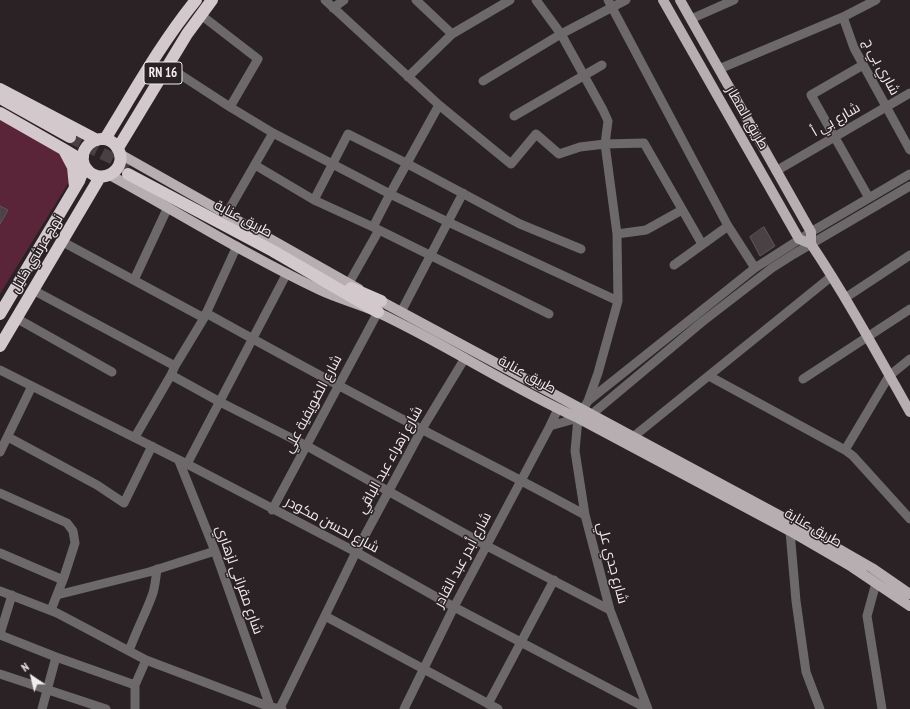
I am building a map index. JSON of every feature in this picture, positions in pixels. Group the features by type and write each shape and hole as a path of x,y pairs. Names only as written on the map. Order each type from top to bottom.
{"highway":[{"name":"RN 16","path":"101,139 114,124 177,24 196,0"},
{"name":"RN 16","path":"119,151 167,66 212,0"},
{"path":"0,89 84,133 110,141 119,151 120,164 117,168 105,176 89,172 67,143 0,98"},
{"path":"0,105 67,143 73,167 75,188"},
{"path":"0,113 67,143"},
{"path":"84,133 99,134 106,131 114,124"},
{"path":"83,163 82,156 88,144 101,139"},
{"name":"نهج عرشي خليل","path":"0,314 75,188 83,163"},
{"name":"طريق عنابة","path":"130,171 273,251 379,307"},
{"name":"نهج عرشي خليل","path":"0,346 62,242 105,176"}],"main road":[{"name":"طريق المطار","path":"663,0 799,239"},
{"name":"طريق المطار","path":"680,0 811,232 811,244"},
{"path":"119,151 349,283 379,307"},
{"path":"105,176 168,207 237,246 321,290 379,307"},
{"path":"799,239 811,244 832,276 910,412"},
{"name":"طريق عنابة","path":"379,307 401,312 583,410 852,567 910,606"},
{"name":"طريق عنابة","path":"379,307 465,358 558,409 583,410 592,414 799,526 872,568 910,594"}],"street":[{"path":"325,0 439,105 511,164 536,134 559,154 580,147 605,144 644,143 702,244"},
{"path":"333,8 344,0"},
{"path":"416,0 452,34"},
{"path":"408,77 452,34 510,0"},
{"name":"شارع جدي علي","path":"536,0 561,34 603,110 608,122 605,144 617,234 618,301 598,374 583,410 575,451 585,515 610,610 648,709"},
{"path":"483,81 610,4 626,0"},
{"path":"691,19 734,0"},
{"path":"719,69 843,17 876,0"},
{"path":"610,4 728,226 755,268"},
{"path":"201,15 258,59 230,108"},
{"name":"شاري بي ج","path":"843,17 854,48 863,66 910,150"},
{"path":"514,116 602,65"},
{"path":"167,66 230,108 332,164 448,222 618,301"},
{"path":"863,66 811,94 869,198"},
{"name":"شارع بي أ","path":"776,171 910,93"},
{"path":"349,283 376,228 390,194 439,105"},
{"path":"227,213 273,132"},
{"path":"314,200 348,134 520,224 581,249"},
{"path":"255,165 314,200 376,228 550,314"},
{"path":"550,426 583,410 755,268 799,239 910,174"},
{"path":"592,414 702,322 772,268 910,186"},
{"path":"401,312 462,193"},
{"path":"134,280 168,207"},
{"path":"617,234 646,230 682,210"},
{"path":"674,265 728,226"},
{"path":"62,242 134,280 253,339 422,429 522,480 585,515"},
{"path":"134,437 205,315 237,246"},
{"path":"845,298 910,255"},
{"path":"183,462 220,402 287,273"},
{"path":"634,437 832,276"},
{"path":"33,290 174,366"},
{"name":"شارع الضويفية علي","path":"272,510 379,307"},
{"path":"803,380 910,309"},
{"path":"16,318 112,372"},
{"name":"شارع زهراء عبد الباقي","path":"276,708 389,490 422,429 465,358"},
{"path":"845,450 889,376 910,359"},
{"name":"شارع لحسن مكودر","path":"0,370 152,446 272,510 356,552 454,607 648,709"},
{"path":"171,375 389,490 487,546 610,610"},
{"path":"709,376 845,450 853,456 910,519"},
{"path":"0,452 32,386"},
{"name":"شارع أبدر عبد القادر","path":"404,709 454,607 558,409"},
{"path":"8,437 97,486 124,503 152,446"},
{"name":"شارع مقراني لزهاري","path":"183,462 214,551 276,708"},
{"path":"0,493 68,523 73,531 75,543 51,610"},
{"path":"790,531 796,601 806,672 820,709"},
{"path":"57,595 158,569 214,551"},
{"path":"0,553 63,580"},
{"path":"129,651 154,592 158,569"},
{"path":"488,704 554,580"},
{"path":"876,583 867,616 882,709"},
{"path":"0,591 51,610 146,660 276,708"},
{"path":"12,595 0,634 56,657 135,685"},
{"path":"325,616 498,709"},
{"path":"42,709 56,657"},
{"path":"135,709 135,685 146,660"},
{"path":"0,674 106,709"}],"shaded area":[{"path":"0,120 57,150 69,163 69,182 0,294"}],"building":[{"path":"0,206 8,210 0,224"},
{"path":"764,227 775,246 760,256 750,237"}],"tunnel":[{"path":"70,137 131,168"}]}
